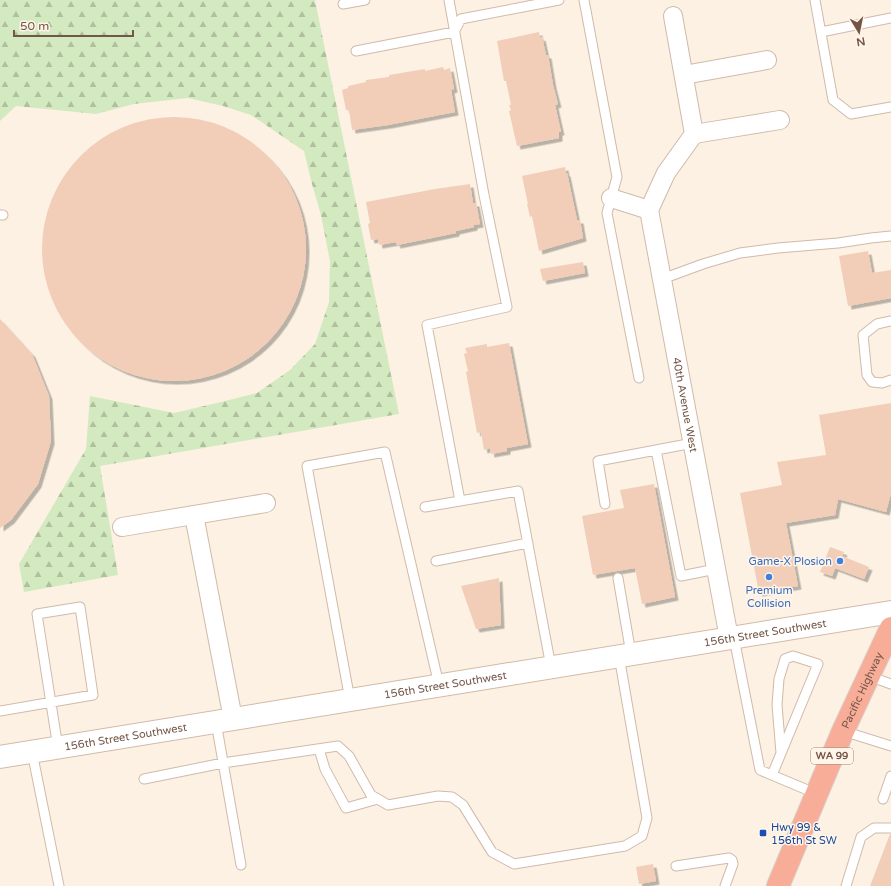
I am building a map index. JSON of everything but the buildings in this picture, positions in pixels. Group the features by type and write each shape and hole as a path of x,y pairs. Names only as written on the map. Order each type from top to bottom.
{"highway":[{"name":"Pacific Highway","path":"778,886 843,732 891,628"}],"street":[{"path":"673,16 694,134"},
{"path":"684,75 767,60"},
{"path":"611,198 649,210 666,173 694,134 780,120"},
{"name":"40th Avenue West","path":"649,210 716,569 732,638"},
{"path":"122,527 266,503"},
{"path":"194,515 225,720"},
{"name":"156th Street Southwest","path":"0,757 891,612"}],"lane":[{"path":"343,4 365,0"},
{"path":"449,0 484,195 508,307 427,325 460,501"},
{"path":"356,51 454,32 461,20 559,0"},
{"path":"584,0 618,177 607,213 639,378"},
{"path":"815,0 833,100 851,114 891,107"},
{"path":"821,32 891,18"},
{"path":"662,279 704,264 740,254 778,248 838,243 891,236"},
{"path":"891,321 877,324 863,335 868,375 872,382 891,380"},
{"path":"605,504 598,461 693,443"},
{"path":"656,450 681,576 716,569"},
{"path":"350,700 307,466 385,452 439,686"},
{"path":"426,507 518,491 551,668"},
{"path":"436,561 528,543"},
{"path":"144,779 223,763 338,746 349,756 371,795 388,805 438,796 452,797 463,805 492,852 514,864 625,846 642,836 647,818 625,655 618,578"},
{"path":"0,711 51,703 93,696 80,607 37,614 51,703 58,748"},
{"path":"732,638 760,770 817,794"},
{"path":"772,775 818,664 793,656 785,659 779,679 777,705 781,753"},
{"path":"869,676 891,684"},
{"path":"225,720 223,763 241,865"},
{"path":"843,732 891,746"},
{"path":"319,749 325,769 346,808 378,799"},
{"path":"32,752 59,886"},
{"path":"883,799 891,776"},
{"path":"846,886 861,837 874,828 891,828"},
{"path":"676,866 729,858 732,860 733,864 725,886"}],"green space":[{"path":"0,0 315,0 399,414 100,466 118,575 24,592 19,564 86,449 90,396 174,413 257,393 290,370 315,344 329,302 330,261 321,215 304,151 251,115 223,106 188,98 134,104 96,114 16,106 0,121"}],"place":[{"name":"Game-X Plosion","path":"840,561"},
{"name":"Premium Collision","path":"769,577"},
{"name":"Hwy 99 & 156th St SW","path":"763,833"}]}
